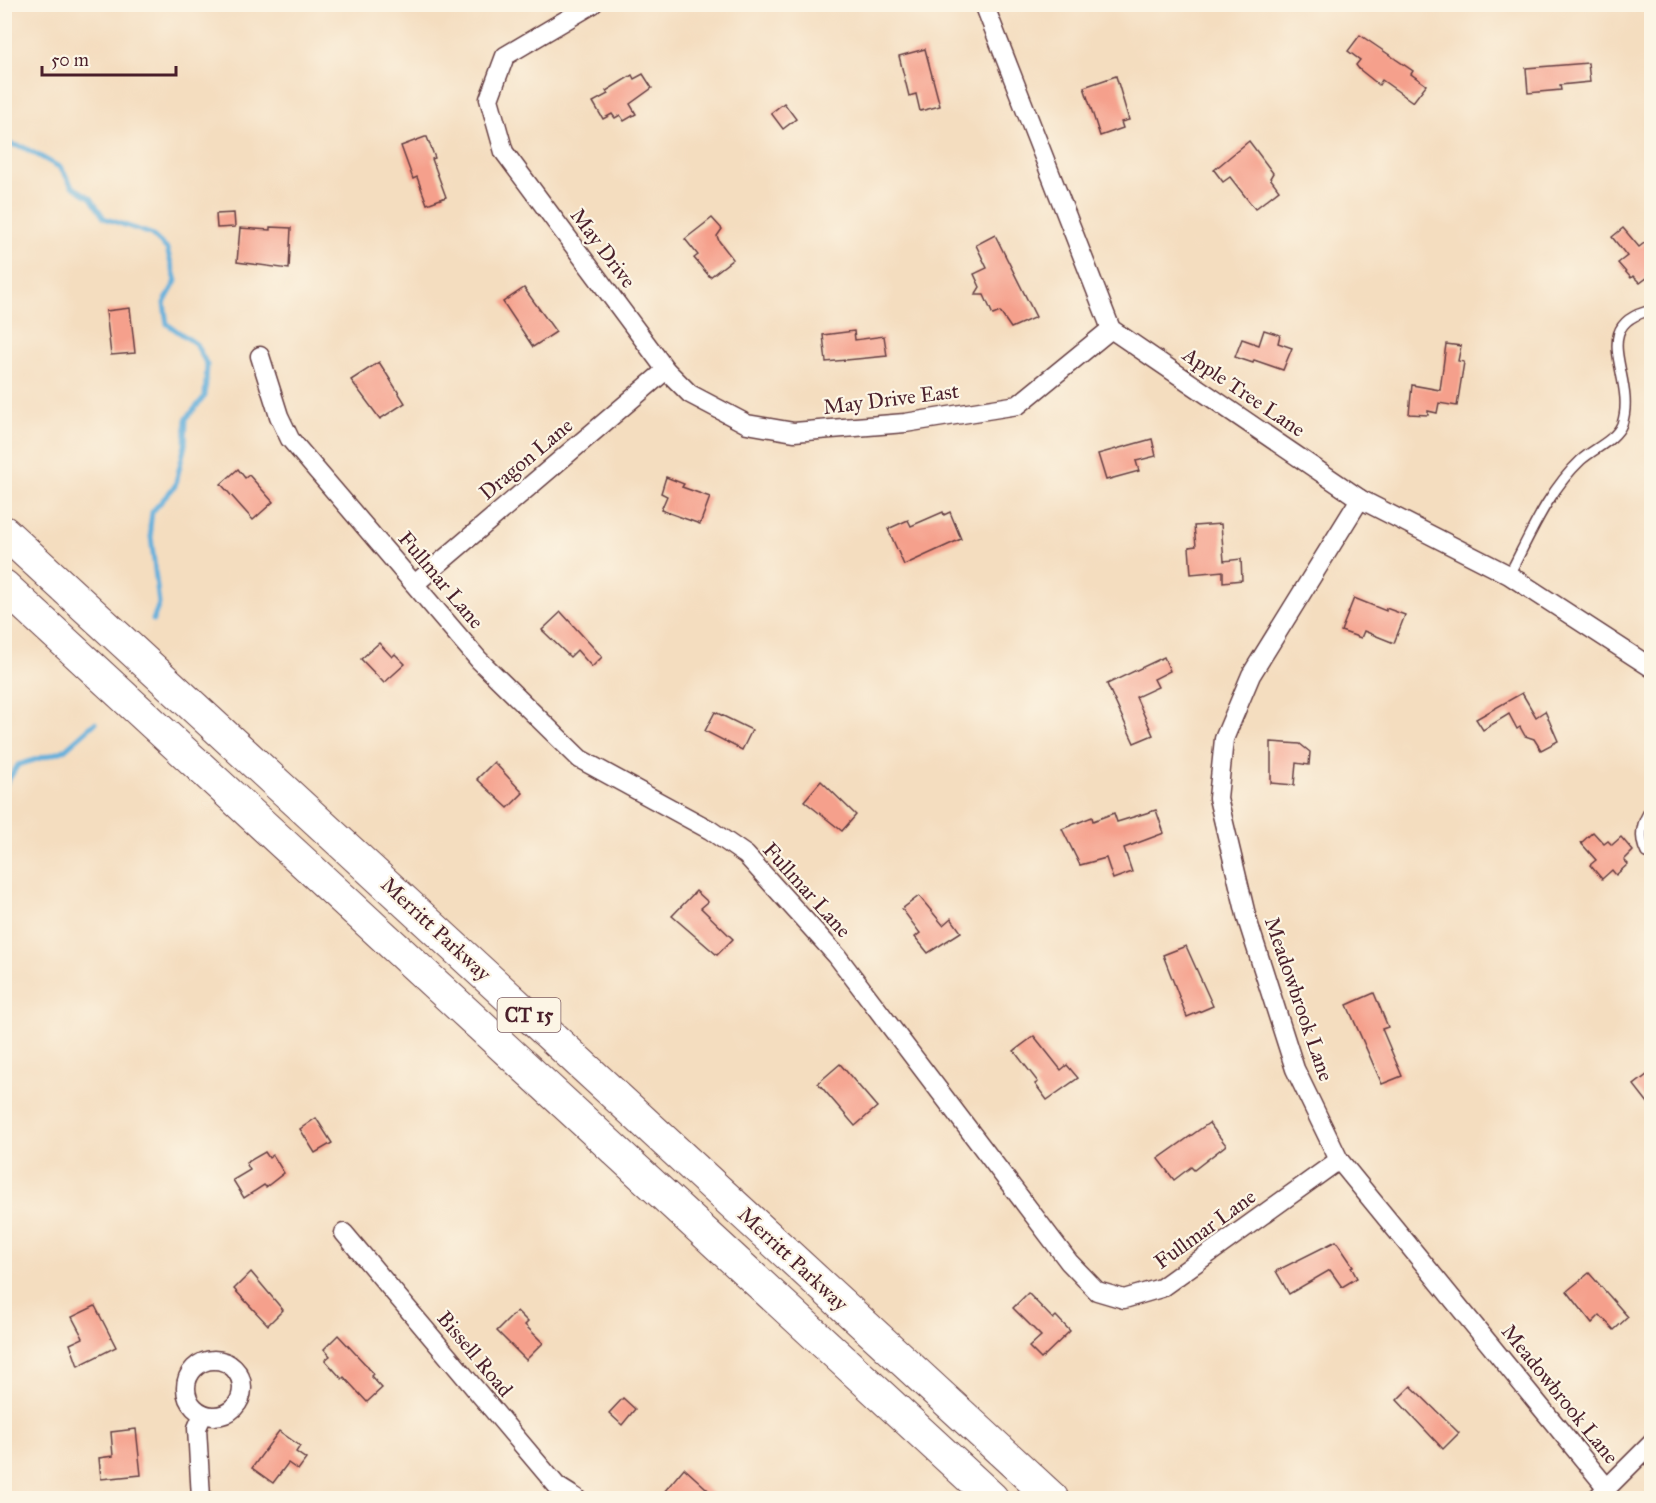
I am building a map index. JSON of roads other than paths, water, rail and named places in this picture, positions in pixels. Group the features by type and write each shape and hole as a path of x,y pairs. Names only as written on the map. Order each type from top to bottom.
{"highway":[{"name":"Merritt Parkway","path":"4,532 1052,1498"},
{"name":"Merritt Parkway","path":"4,586 992,1498"}],"street":[{"name":"May Drive","path":"592,4 505,56 489,99 504,152 666,370"},
{"path":"984,4 1111,329"},
{"name":"May Drive East","path":"666,370 690,394 747,424 794,432 905,423 1018,405 1111,329"},
{"name":"Apple Tree Lane","path":"1111,329 1360,499 1509,575 1652,668"},
{"name":"Fullmar Lane","path":"260,356 279,416 290,439 416,583 479,660 580,759 710,830 746,855 837,956 1069,1262 1097,1291 1124,1299 1161,1288 1339,1160"},
{"name":"Dragon Lane","path":"416,583 666,370"},
{"name":"Meadowbrook Lane","path":"1360,499 1251,675 1224,740 1218,798 1247,919 1295,1069 1339,1160 1602,1493"},
{"name":"Bissell Road","path":"344,1233 557,1486 576,1498"},
{"path":"201,1498 197,1428 203,1414"},
{"path":"1602,1493 1652,1443"}],"lane":[{"path":"1509,575 1563,477 1621,428 1625,413 1626,389 1616,341 1617,334 1626,319 1634,314 1652,310"},
{"path":"1652,807 1642,820 1641,843 1646,853 1652,855"}],"waterway":[{"path":"4,143 23,147 61,168 72,186 91,198 104,218 151,234 167,249 176,281 164,303 167,324 196,344 207,365 205,396 186,419 185,445 175,486 152,512 150,528 159,604 153,620"},
{"path":"4,787 18,765 63,751 95,723"}]}
